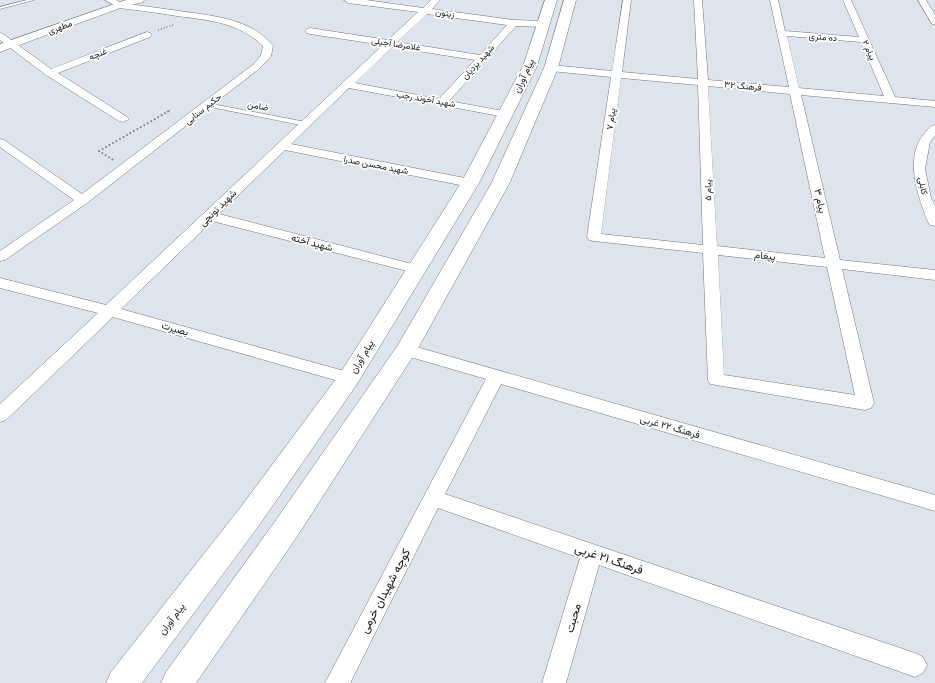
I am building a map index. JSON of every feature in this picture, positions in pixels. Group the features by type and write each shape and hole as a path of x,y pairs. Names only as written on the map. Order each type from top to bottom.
{"main road":[{"name":"پیام آوران","path":"122,683 250,516 349,378 415,269 470,183 530,66 551,0"},
{"path":"177,683 286,529 406,350 500,184 551,68 570,0"},
{"path":"446,220 475,226"}],"street":[{"name":"مطهری","path":"5,46 118,2 139,0"},
{"name":"زیتون","path":"348,0 514,23 543,24"},
{"name":"شهید نونچی","path":"0,415 436,0"},
{"name":"پیام ۷","path":"594,237 627,0"},
{"name":"پیام ۵","path":"698,0 716,380 865,403"},
{"name":"پیام ۳","path":"774,0 865,403"},
{"name":"پیام ۲","path":"847,0 891,100"},
{"path":"922,0 935,22"},
{"name":"حکیم سنایی","path":"0,257 82,200 208,106 257,66 266,56 268,46 259,37 246,29 224,20 118,2"},
{"name":"شهید یزدیان","path":"442,102 514,23"},
{"name":"غلامرضا آجیلی","path":"310,31 482,58"},
{"name":"ده متری","path":"782,33 865,40"},
{"name":"غنچه","path":"50,73 147,34"},
{"path":"0,36 5,46 123,119"},
{"name":"فرهنگ ۳۲","path":"551,68 935,104"},
{"name":"شهید آخوند رجب","path":"347,85 506,114"},
{"name":"کابلی","path":"935,128 924,141 919,169 930,198 935,222"},
{"path":"0,142 82,200"},
{"name":"شهید محسن صدرا","path":"282,146 470,183"},
{"name":"شهید آخته","path":"209,216 415,269"},
{"name":"پیغام","path":"594,237 935,275"},
{"name":"بصیرت","path":"0,283 110,311 349,378"},
{"name":"فرهنگ ۲۲ غربی","path":"406,350 935,504"},
{"path":"433,498 496,376"},
{"name":"فرهنگ ۲۱ غربی","path":"433,498 915,665"},
{"name":"کوچه شهیدان خرمی","path":"337,683 433,498"},
{"name":"محبت","path":"554,683 592,553"}],"lane":[{"path":"0,8 32,0"},
{"name":"ضامن","path":"208,106 306,124"}],"path":[{"path":"126,167 99,151 170,110"}]}
